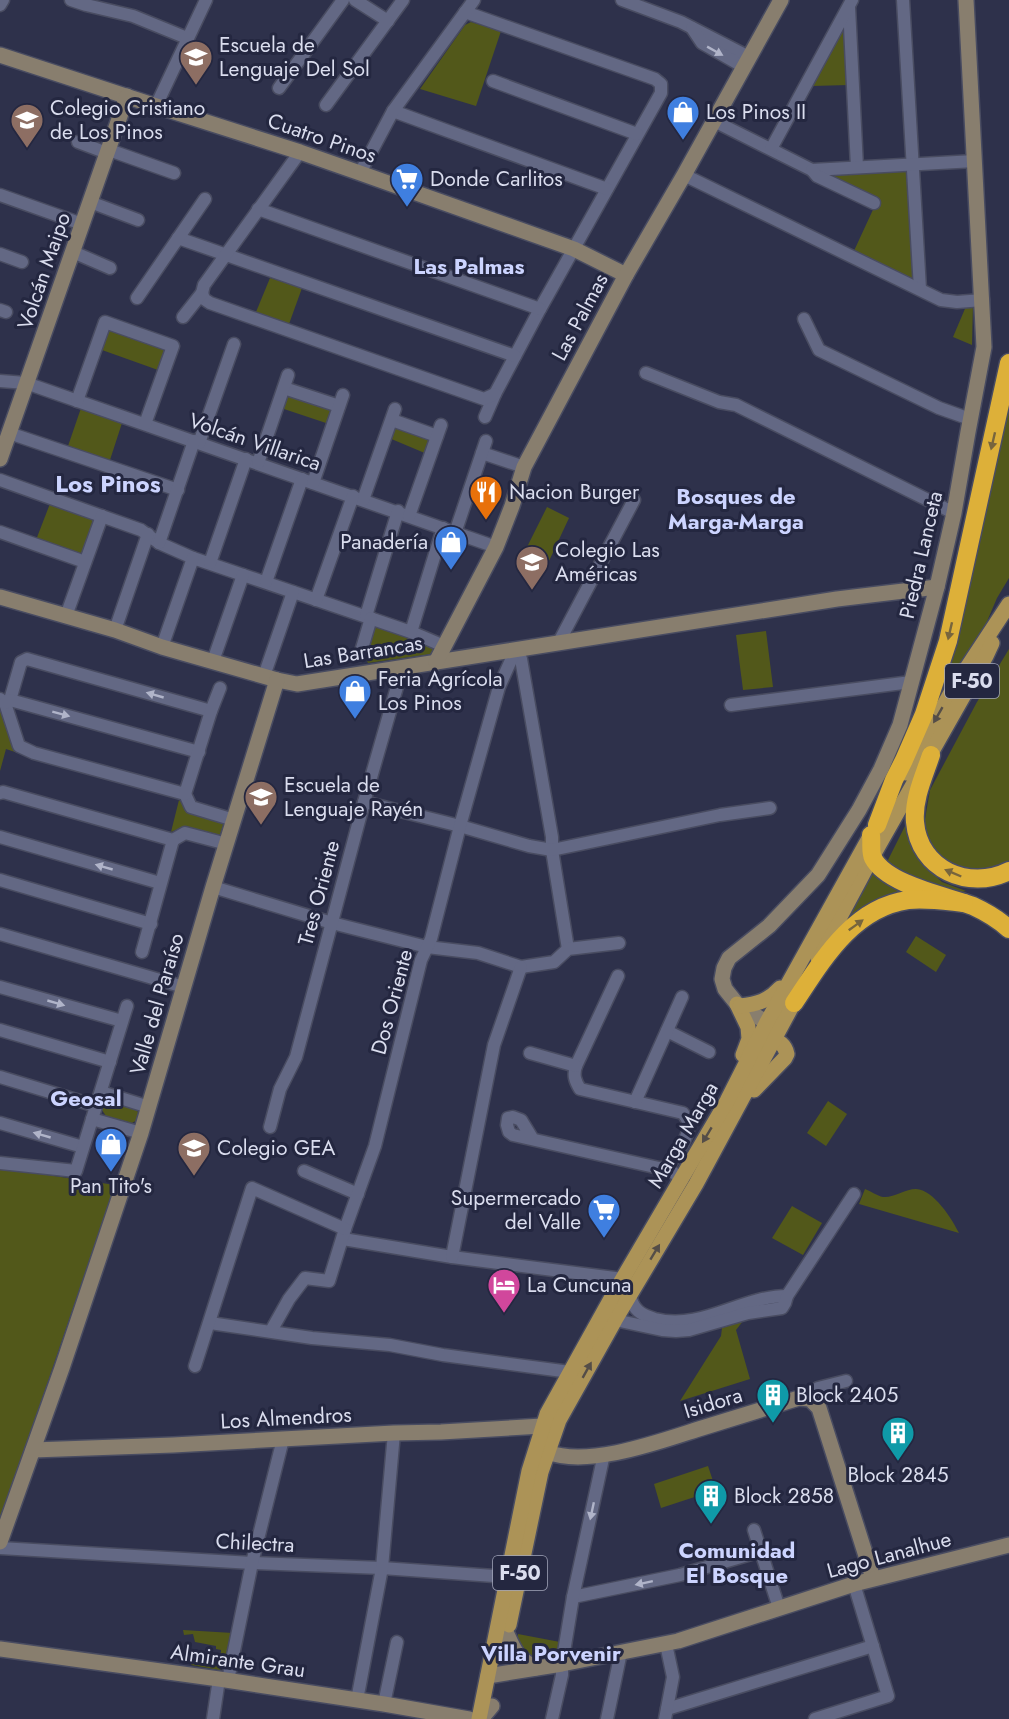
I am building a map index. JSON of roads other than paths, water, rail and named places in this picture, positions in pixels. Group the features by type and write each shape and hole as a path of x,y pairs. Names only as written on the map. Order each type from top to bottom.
{"highway":[{"path":"1009,363 948,641 924,714 874,830 872,857 882,868 903,882 986,912 1009,928"},
{"path":"931,755 917,798 915,814 917,832 924,849 942,868 958,876 985,879 1009,871"},
{"path":"794,1003 829,952 852,927 874,913 906,901 924,899 964,903"}],"main road":[{"name":"Marga Marga","path":"491,1713 508,1577 530,1471 542,1426 570,1372 624,1287 694,1188 770,1032 793,975 953,689 1009,604"},
{"name":"Marga Marga","path":"770,1032 794,1003 872,857 986,657 1009,604"},
{"path":"734,1102 749,1039 748,1027 739,1005 754,1005 767,1000 793,975"},
{"path":"734,1102 785,1058 786,1050 770,1032"},
{"name":"Marga Marga","path":"480,1719 507,1634 547,1452 558,1420 615,1320 624,1287 685,1174 734,1102"},
{"path":"542,1426 542,1446 547,1452"}],"street":[{"path":"0,5 3,0"},
{"path":"70,0 133,16 187,38"},
{"path":"156,106 206,0"},
{"path":"279,88 343,0"},
{"path":"354,0 388,21"},
{"path":"326,105 403,0"},
{"path":"360,173 393,111 474,0"},
{"path":"622,0 681,22 692,28 702,44 747,62"},
{"name":"Las Palmas","path":"436,662 496,547 524,466 626,275 781,0"},
{"path":"903,0 920,289"},
{"name":"Piedra Lanceta","path":"770,1032 739,1005 725,989 722,979 724,968 729,958 737,950 769,926 818,875 859,810 881,769 900,725 954,513 984,347 966,0"},
{"path":"850,3 857,167"},
{"path":"771,149 850,3"},
{"path":"465,12 655,79 661,84 661,93 540,309 484,417"},
{"name":"Cuatro Pinos","path":"0,55 360,173 574,249 626,275"},
{"path":"493,81 637,134"},
{"name":"Volcán Maipo","path":"0,459 127,96"},
{"path":"393,111 607,189"},
{"path":"714,121 812,170 817,176 874,203"},
{"path":"78,142 174,173"},
{"path":"183,317 300,152"},
{"path":"812,170 975,161"},
{"path":"684,175 941,300 957,302 983,300"},
{"path":"0,195 82,224"},
{"path":"137,298 205,199"},
{"path":"90,202 138,220"},
{"path":"258,209 540,309"},
{"path":"178,238 515,356"},
{"path":"73,252 110,268"},
{"path":"0,254 22,262"},
{"path":"202,293 204,299 210,303 484,399 495,394"},
{"path":"804,319 819,350 939,408 970,419"},
{"path":"77,401 105,322 173,346 145,424"},
{"path":"159,543 234,344"},
{"path":"646,373 719,402 736,405 954,513"},
{"path":"210,562 288,375"},
{"name":"Volcán Villarica","path":"0,381 26,383 496,547"},
{"path":"266,582 341,400 284,388"},
{"path":"316,600 394,414 439,431 404,514 368,617 360,655"},
{"path":"9,433 178,490"},
{"path":"411,632 449,530 484,447 524,466"},
{"path":"0,480 148,534 159,543 193,558 411,632 444,646"},
{"path":"559,642 634,500"},
{"path":"66,616 102,516"},
{"path":"0,532 85,562"},
{"path":"115,630 148,534"},
{"path":"162,647 193,558"},
{"path":"213,661 243,575"},
{"name":"Las Barrancas","path":"0,597 115,630 162,647 297,684 559,642 654,630 937,587"},
{"path":"271,678 293,592"},
{"path":"516,649 521,659 552,837 552,850 568,949"},
{"name":"Dos Oriente","path":"271,1331 288,1299 305,1278 329,1281 375,1146 421,960 431,939 499,687 516,649"},
{"path":"185,794 34,753 19,746 5,701 21,662 27,659 211,711"},
{"name":"Tres Oriente","path":"270,1127 280,1089 296,1057 403,666"},
{"name":"Valle del Paraíso","path":"0,1542 62,1368 141,1133 234,820 271,678"},
{"path":"731,705 911,682"},
{"path":"220,688 185,794 191,807 234,820"},
{"path":"5,701 199,752"},
{"path":"0,793 173,840"},
{"path":"364,802 529,846 552,850 720,815 770,808"},
{"path":"142,952 173,840 185,833 227,844"},
{"path":"0,837 160,883"},
{"path":"0,880 151,924"},
{"path":"213,887 332,923 427,947 478,954 521,967 554,962 568,949 619,943"},
{"path":"0,934 184,987"},
{"path":"452,1257 494,1045 521,967"},
{"path":"531,1138 659,1168 669,1165 689,1130 688,1121 683,1113 580,1089 575,1082 576,1066 618,976"},
{"path":"0,987 123,1022"},
{"path":"635,1102 682,997"},
{"path":"0,1163 76,1171 127,1006"},
{"path":"0,1030 110,1062"},
{"path":"667,1031 709,1052"},
{"path":"530,1053 576,1066"},
{"path":"0,1077 96,1106"},
{"path":"101,1092 149,1107"},
{"path":"92,1119 141,1133"},
{"path":"0,1123 83,1147"},
{"path":"669,1165 685,1174"},
{"path":"304,1171 358,1194"},
{"path":"195,1366 252,1188 344,1234 452,1257 624,1287 632,1306 643,1315 671,1323 690,1321 765,1299 787,1296"},
{"path":"615,1320 662,1330 689,1330 748,1313 782,1308 787,1296 854,1194"},
{"path":"210,1323 312,1338 390,1345 443,1355 570,1372"},
{"path":"846,1381 818,1388 810,1400 819,1408 873,1578"},
{"name":"Isidora","path":"547,1452 570,1457 635,1449 798,1398 810,1400"},
{"name":"Los Almendros","path":"33,1450 542,1426"},
{"path":"357,1700 382,1568 394,1433"},
{"path":"213,1719 283,1439"},
{"path":"552,1719 562,1675 573,1597 604,1454"},
{"path":"754,1530 779,1608"},
{"name":"Lago Lanalhue","path":"494,1675 666,1644 873,1578 1009,1545"},
{"name":"Chilectra","path":"0,1548 252,1563 382,1568 508,1577"},
{"path":"573,1597 680,1575 761,1551"},
{"path":"815,1719 888,1696 854,1584"},
{"path":"507,1634 519,1657 536,1668"},
{"path":"384,1704 397,1642"},
{"path":"666,1644 673,1677 666,1714 873,1646"},
{"name":"Almirante Grau","path":"0,1649 224,1680 469,1719"},
{"path":"607,1719 621,1652"},
{"path":"480,1719 491,1713"}],"place":[{"name":"Escuela de Lenguaje Del Sol","path":"196,86"},
{"name":"Los Pinos II","path":"683,141"},
{"name":"Colegio Cristiano de Los Pinos","path":"27,149"},
{"name":"Donde Carlitos","path":"407,208"},
{"name":"Nacion Burger","path":"486,521"},
{"name":"Panadería","path":"451,571"},
{"name":"Colegio Las Américas","path":"532,591"},
{"name":"Feria Agrícola Los Pinos","path":"355,720"},
{"name":"Escuela de Lenguaje Rayén","path":"261,826"},
{"name":"Pan Tito's","path":"111,1173"},
{"name":"Colegio GEA","path":"194,1177"},
{"name":"Supermercado del Valle","path":"604,1239"},
{"name":"La Cuncuna","path":"504,1314"},
{"name":"Block 2405","path":"773,1424"},
{"name":"Block 2845","path":"898,1462"},
{"name":"Block 2858","path":"711,1525"}],"district":[{"name":"Las Palmas","path":"469,266"},
{"name":"Los Pinos","path":"108,483"},
{"name":"Bosques de Marga-Marga","path":"736,508"},
{"name":"Geosal","path":"86,1098"},
{"name":"Comunidad El Bosque","path":"737,1562"},
{"name":"Villa Porvenir","path":"551,1653"}]}
